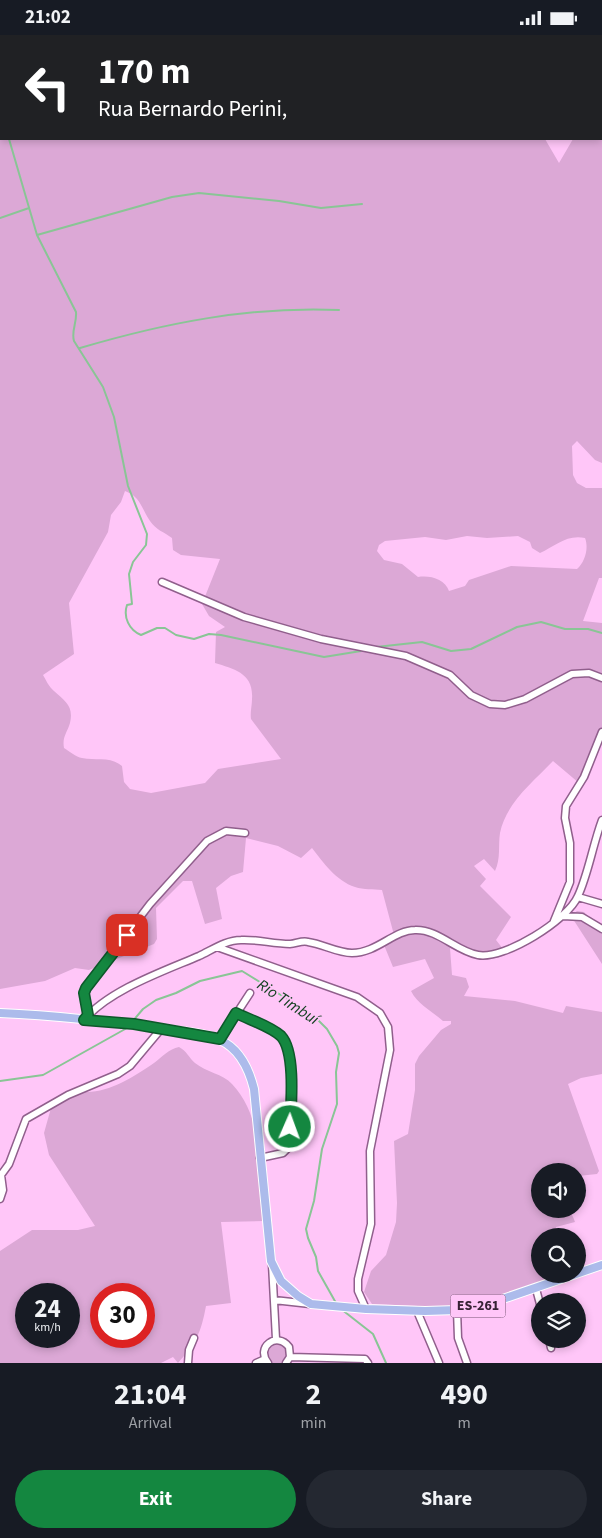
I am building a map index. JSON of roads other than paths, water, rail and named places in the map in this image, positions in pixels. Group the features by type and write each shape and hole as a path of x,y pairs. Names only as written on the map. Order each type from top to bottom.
{"main road":[{"path":"0,1013 86,1018 134,1024 220,1039"},
{"name":"ES-261","path":"220,1039 238,1055 251,1077 272,1261 281,1281 293,1293 311,1304 366,1309 457,1310 498,1301 602,1265"}],"street":[{"path":"162,582 244,617 321,639 388,651 416,660 450,675 471,695 490,703 505,705 525,699 572,674 589,673 602,678"},
{"path":"554,922 570,881 570,843 565,818 566,807 584,777 602,732"},
{"path":"86,1018 136,983 217,947 239,940 290,944 307,941 354,953 381,945 402,933 417,930 429,932 472,954 486,956 502,953 518,946 563,916 578,897 602,821"},
{"path":"86,1018 84,993 86,988 174,876 214,836 226,831 245,833"},
{"path":"578,897 602,904"},
{"path":"563,916 582,917 602,929"},
{"path":"217,947 357,997 380,1013 388,1027 390,1050 370,1151 371,1224 358,1279 358,1291 366,1309"},
{"path":"220,1039 250,993"},
{"path":"236,1013 279,1035 289,1054 291,1107 289,1147 283,1153 260,1158"},
{"path":"0,1199 3,1190 2,1174 9,1164 23,1122 68,1095 118,1074 130,1066 161,1029"},
{"path":"272,1261 276,1339"},
{"path":"536,1289 537,1293"},
{"path":"274,1300 311,1304"},
{"path":"457,1310 458,1338 467,1363"},
{"path":"417,1311 439,1363"},
{"path":"188,1363 189,1350 194,1339"},
{"path":"256,1363 266,1361 264,1349 271,1341 276,1339 281,1340 289,1347 288,1360 364,1359 368,1363"}],"waterway":[{"path":"9,140 37,235 76,312 74,341 103,387 114,417 128,486 147,534 146,545 133,562 129,574 132,604 127,605 126,614 130,626 141,635 157,628 165,628 176,635 194,639 209,634 221,635 324,657 361,651"},
{"path":"37,235 172,197 199,193 279,201 321,208 362,204"},
{"path":"0,218 29,208"},
{"path":"80,348 144,331 208,318 273,311 339,310"},
{"path":"376,647 422,642 451,651 471,649 517,627 541,622 565,629 588,629 602,633"},
{"name":"Rio Timbuí","path":"132,1022 143,1009 156,1000 176,993 200,981 242,971 313,1015 327,1029 339,1053 336,1072 337,1104 322,1149 314,1201 306,1229 316,1257 318,1271 336,1303"},
{"name":"Rio Timbuí","path":"0,1081 43,1075 127,1028"},
{"name":"Rio Timbuí","path":"341,1309 373,1334 386,1363"}]}
